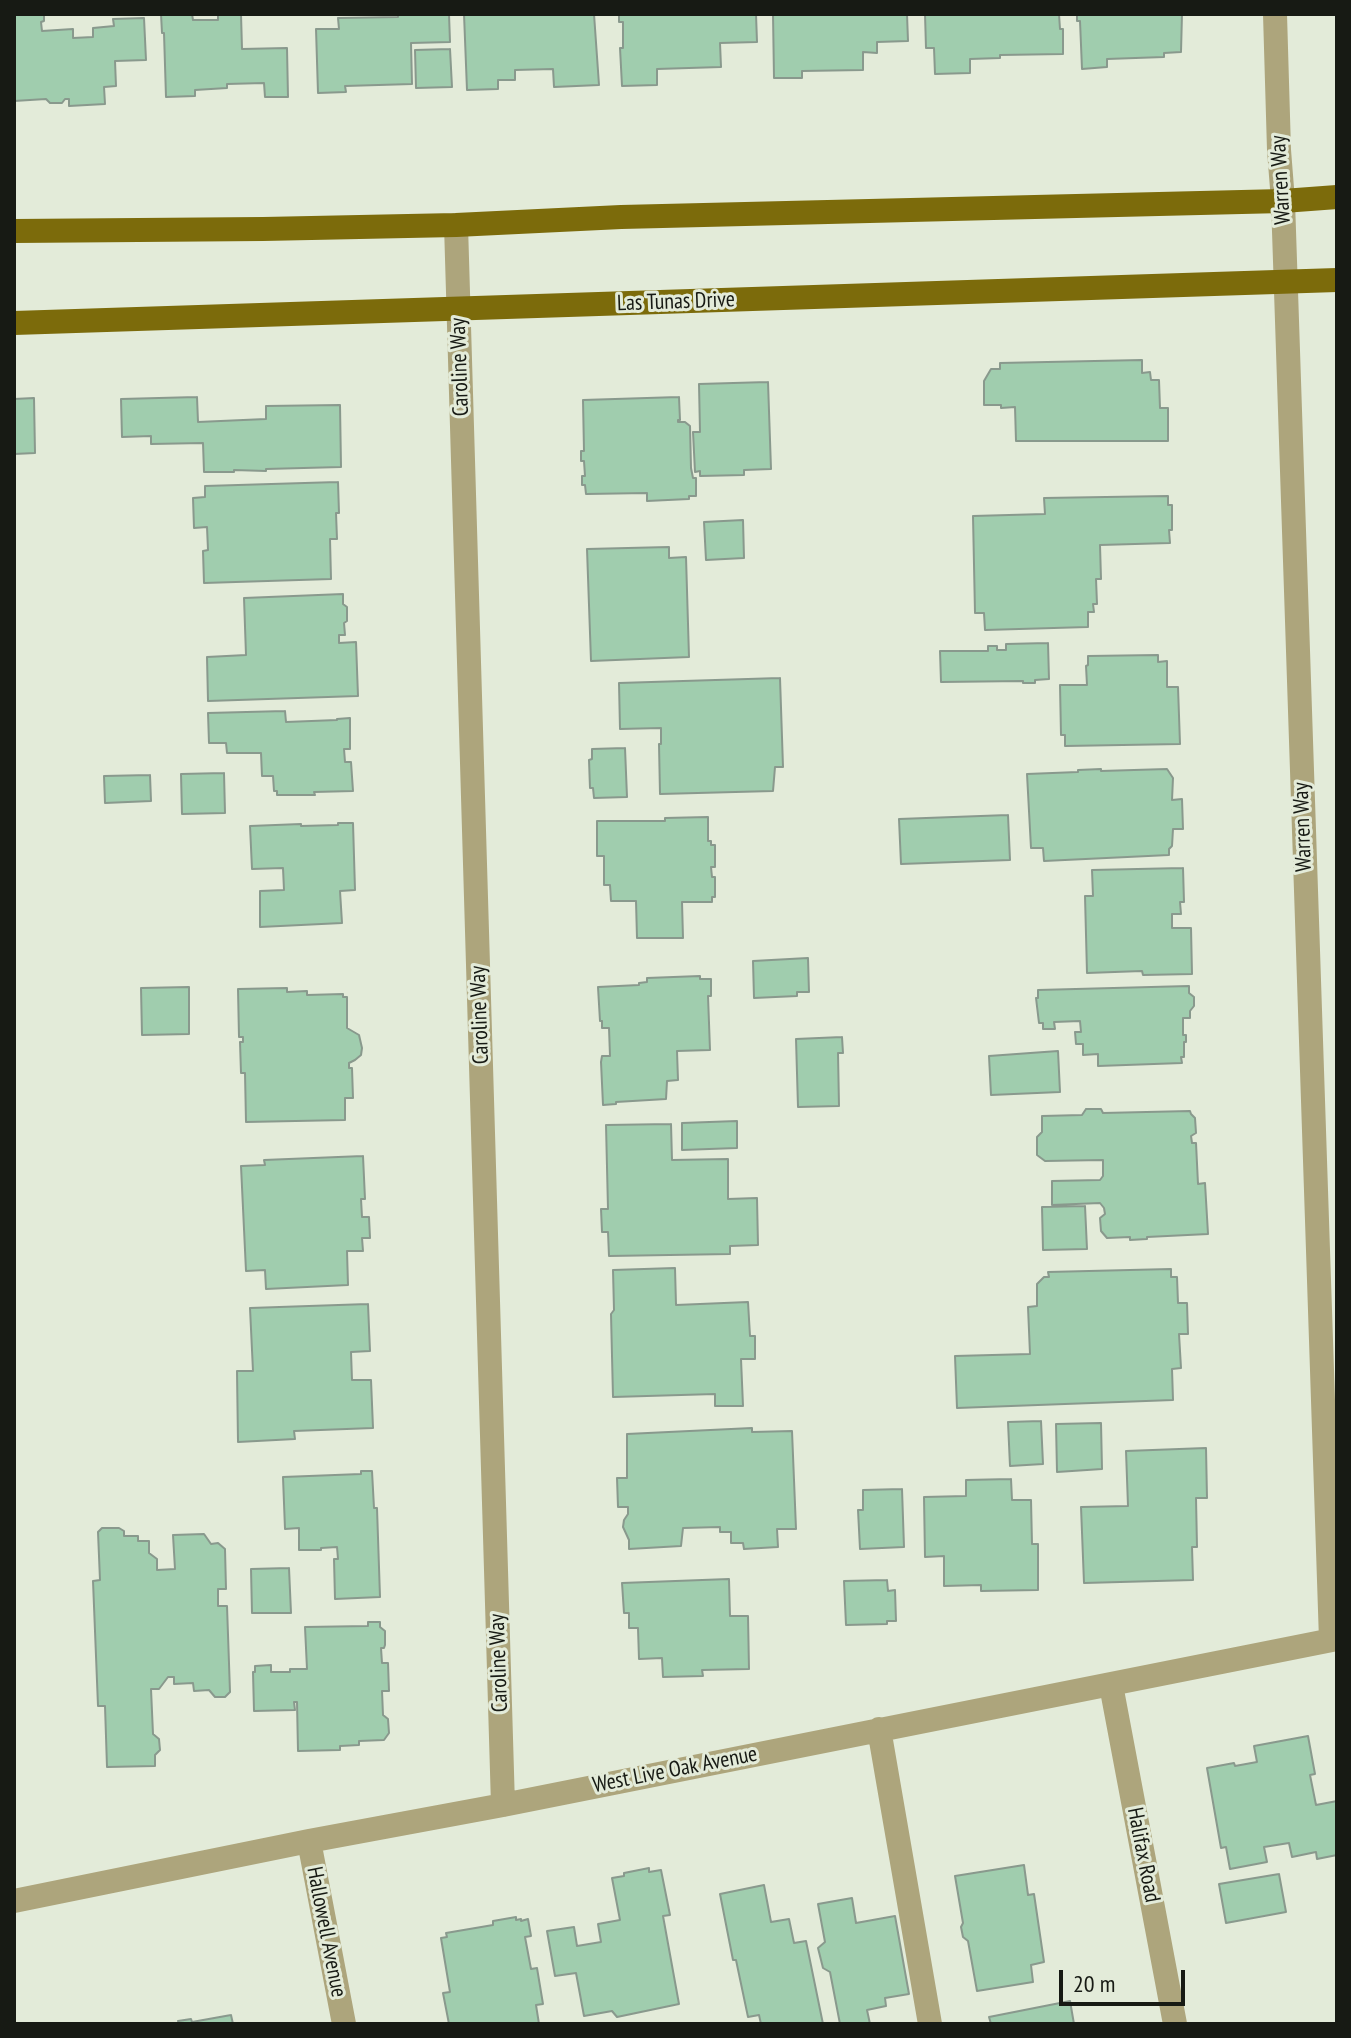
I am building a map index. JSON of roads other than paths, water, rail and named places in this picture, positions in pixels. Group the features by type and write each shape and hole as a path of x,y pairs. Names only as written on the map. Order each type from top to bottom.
{"main road":[{"path":"14,231 456,225 621,217 1283,201 1337,197"},
{"name":"Las Tunas Drive","path":"14,323 1337,280"}],"street":[{"name":"Warren Way","path":"1275,14 1334,1640"},
{"name":"Caroline Way","path":"456,225 503,1805"},
{"name":"West Live Oak Avenue","path":"14,1901 1334,1640"},
{"name":"Halifax Road","path":"1111,1685 1175,2024"},
{"path":"879,1729 930,2024"},
{"name":"Hallowell Avenue","path":"309,1841 344,2024"}]}
